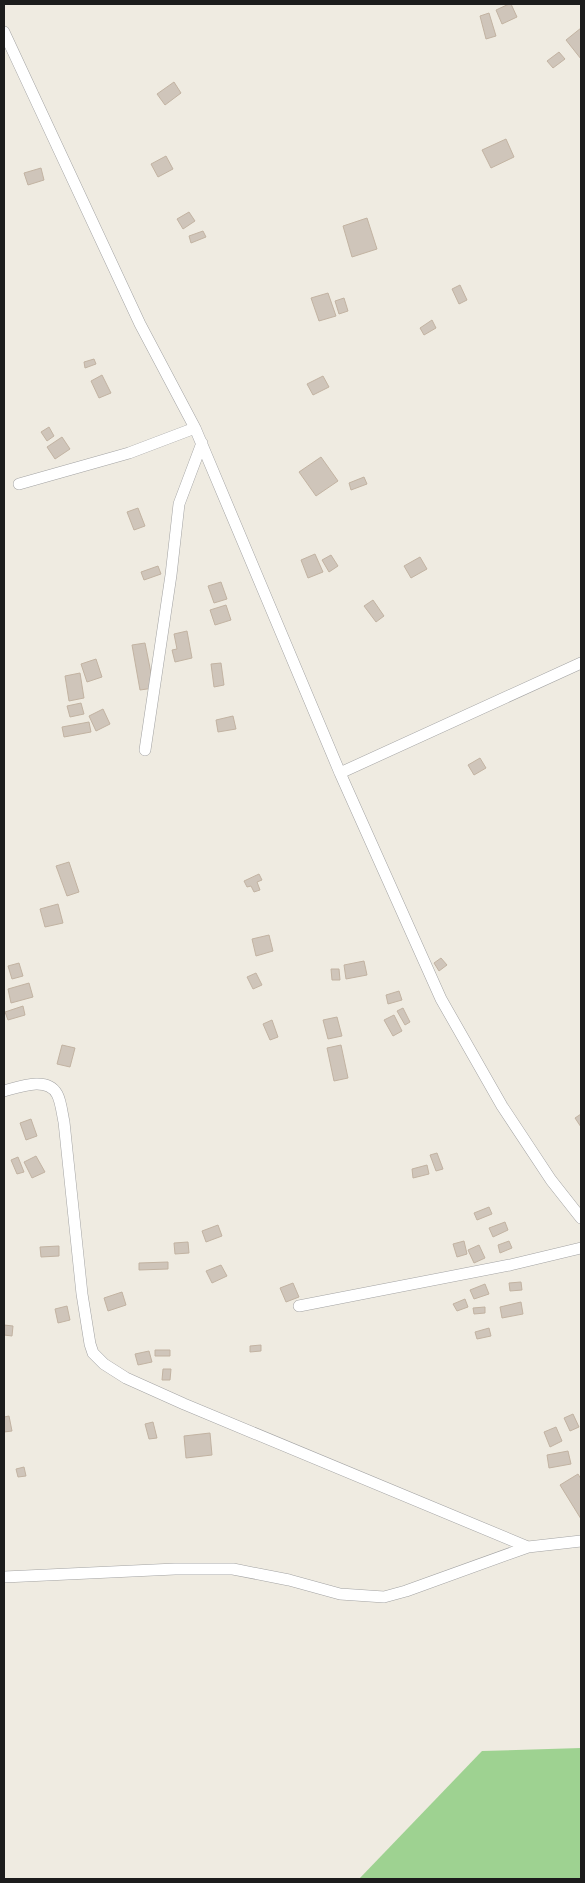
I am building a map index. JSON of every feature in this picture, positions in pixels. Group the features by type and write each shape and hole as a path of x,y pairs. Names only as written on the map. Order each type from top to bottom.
{"street":[{"path":"4,32 140,324 202,443 340,772 441,999 502,1106 550,1180 581,1218"},
{"path":"18,484 129,452 195,428"},
{"path":"145,750 171,575 179,504 202,443"},
{"path":"340,772 581,663"},
{"path":"4,1091 38,1084 50,1086 57,1094 64,1122 82,1294 90,1344 93,1353 104,1364 126,1378 184,1404 528,1547"},
{"path":"299,1306 510,1265 581,1248"},
{"path":"4,1577 233,1568 289,1580 340,1594 384,1597 406,1591 528,1547 581,1541"}],"green space":[{"path":"581,1748 581,1879 359,1879 482,1751"}],"building":[{"path":"511,4 517,17 502,24 496,10"},
{"path":"489,13 496,36 486,39 480,16"},
{"path":"581,28 581,59 566,40"},
{"path":"559,52 565,59 553,68 547,61"},
{"path":"174,82 181,93 165,105 157,94"},
{"path":"506,139 514,157 491,168 482,150"},
{"path":"166,156 173,169 158,177 151,164"},
{"path":"41,168 44,180 28,185 24,173"},
{"path":"189,212 195,221 183,229 177,219"},
{"path":"367,218 377,249 352,257 343,226"},
{"path":"203,231 206,237 191,243 189,236"},
{"path":"460,285 467,300 459,304 452,289"},
{"path":"328,293 336,316 319,321 311,298"},
{"path":"344,298 348,311 339,314 335,301"},
{"path":"432,320 436,328 424,335 420,328"},
{"path":"94,359 96,364 85,368 84,362"},
{"path":"102,375 111,393 99,398 91,381"},
{"path":"323,376 329,387 313,395 307,384"},
{"path":"49,427 54,436 47,441 41,432"},
{"path":"62,437 70,449 55,459 47,447"},
{"path":"321,457 338,481 316,496 299,472"},
{"path":"364,477 367,484 351,490 349,483"},
{"path":"138,508 145,526 134,530 127,512"},
{"path":"315,554 323,572 308,578 301,560"},
{"path":"331,555 338,566 329,572 322,560"},
{"path":"420,557 427,569 411,578 404,566"},
{"path":"158,566 161,574 144,580 141,572"},
{"path":"221,582 227,599 214,603 208,586"},
{"path":"373,600 384,616 376,622 364,606"},
{"path":"226,605 231,620 215,625 210,610"},
{"path":"187,631 192,658 175,662 172,650 177,649 174,634"},
{"path":"145,643 154,688 140,690 132,645"},
{"path":"96,659 102,677 87,682 81,664"},
{"path":"221,663 224,685 214,687 211,664"},
{"path":"80,673 84,698 69,701 65,676"},
{"path":"81,703 84,714 70,717 67,706"},
{"path":"103,709 110,724 96,731 89,716"},
{"path":"233,716 236,729 218,732 216,720"},
{"path":"89,722 91,732 64,737 62,727"},
{"path":"480,758 486,768 474,775 468,765"},
{"path":"69,862 79,892 67,896 56,866"},
{"path":"259,874 262,880 257,882 260,890 254,892 251,886 247,887 244,881"},
{"path":"58,904 63,923 45,927 40,909"},
{"path":"269,935 273,951 256,956 252,939"},
{"path":"441,958 447,965 439,971 434,963"},
{"path":"364,961 367,975 346,979 344,965"},
{"path":"19,963 23,976 12,979 8,966"},
{"path":"331,969 339,969 340,980 332,980"},
{"path":"256,973 262,985 253,989 247,977"},
{"path":"29,983 33,997 11,1003 8,989"},
{"path":"399,991 402,1000 388,1004 386,995"},
{"path":"23,1006 25,1015 8,1020 5,1012"},
{"path":"403,1008 410,1022 405,1025 397,1011"},
{"path":"394,1015 402,1031 393,1036 384,1020"},
{"path":"337,1017 342,1036 328,1039 323,1020"},
{"path":"272,1020 278,1037 270,1040 263,1024"},
{"path":"62,1045 75,1048 70,1067 57,1064"},
{"path":"341,1045 348,1078 334,1081 327,1048"},
{"path":"581,1114 581,1127 575,1118"},
{"path":"31,1119 37,1136 26,1140 20,1123"},
{"path":"437,1153 443,1169 436,1171 430,1155"},
{"path":"36,1156 45,1172 32,1178 24,1162"},
{"path":"18,1157 24,1172 17,1174 11,1160"},
{"path":"427,1165 429,1174 413,1178 412,1169"},
{"path":"489,1207 492,1214 477,1220 474,1213"},
{"path":"505,1222 508,1230 493,1237 489,1228"},
{"path":"218,1225 222,1236 206,1242 202,1231"},
{"path":"464,1241 467,1254 457,1257 453,1244"},
{"path":"509,1241 512,1248 500,1253 498,1245"},
{"path":"188,1242 189,1253 175,1254 174,1243"},
{"path":"479,1245 485,1258 474,1263 468,1250"},
{"path":"59,1246 59,1256 41,1257 40,1247"},
{"path":"168,1262 168,1269 139,1270 139,1263"},
{"path":"221,1265 227,1276 212,1283 206,1271"},
{"path":"521,1282 522,1290 510,1291 509,1283"},
{"path":"293,1283 299,1297 286,1302 280,1288"},
{"path":"485,1284 489,1294 474,1299 470,1290"},
{"path":"122,1292 126,1305 108,1311 104,1298"},
{"path":"465,1299 468,1307 457,1311 453,1304"},
{"path":"521,1302 523,1314 502,1318 500,1307"},
{"path":"67,1306 70,1320 58,1323 55,1309"},
{"path":"485,1307 485,1313 474,1314 473,1308"},
{"path":"4,1325 13,1326 12,1336 4,1335"},
{"path":"489,1328 491,1336 477,1339 475,1332"},
{"path":"261,1345 261,1351 250,1352 250,1346"},
{"path":"155,1350 170,1350 170,1356 155,1356"},
{"path":"149,1351 152,1362 138,1365 135,1354"},
{"path":"163,1369 171,1369 170,1380 162,1380"},
{"path":"573,1414 579,1427 570,1431 564,1418"},
{"path":"9,1416 12,1431 4,1432 4,1417"},
{"path":"153,1422 157,1438 149,1439 145,1424"},
{"path":"556,1427 562,1441 550,1447 544,1432"},
{"path":"210,1433 212,1455 186,1458 184,1436"},
{"path":"568,1451 571,1464 549,1468 547,1455"},
{"path":"24,1467 26,1476 18,1477 16,1469"},
{"path":"578,1474 581,1479 581,1519 560,1485"}]}
